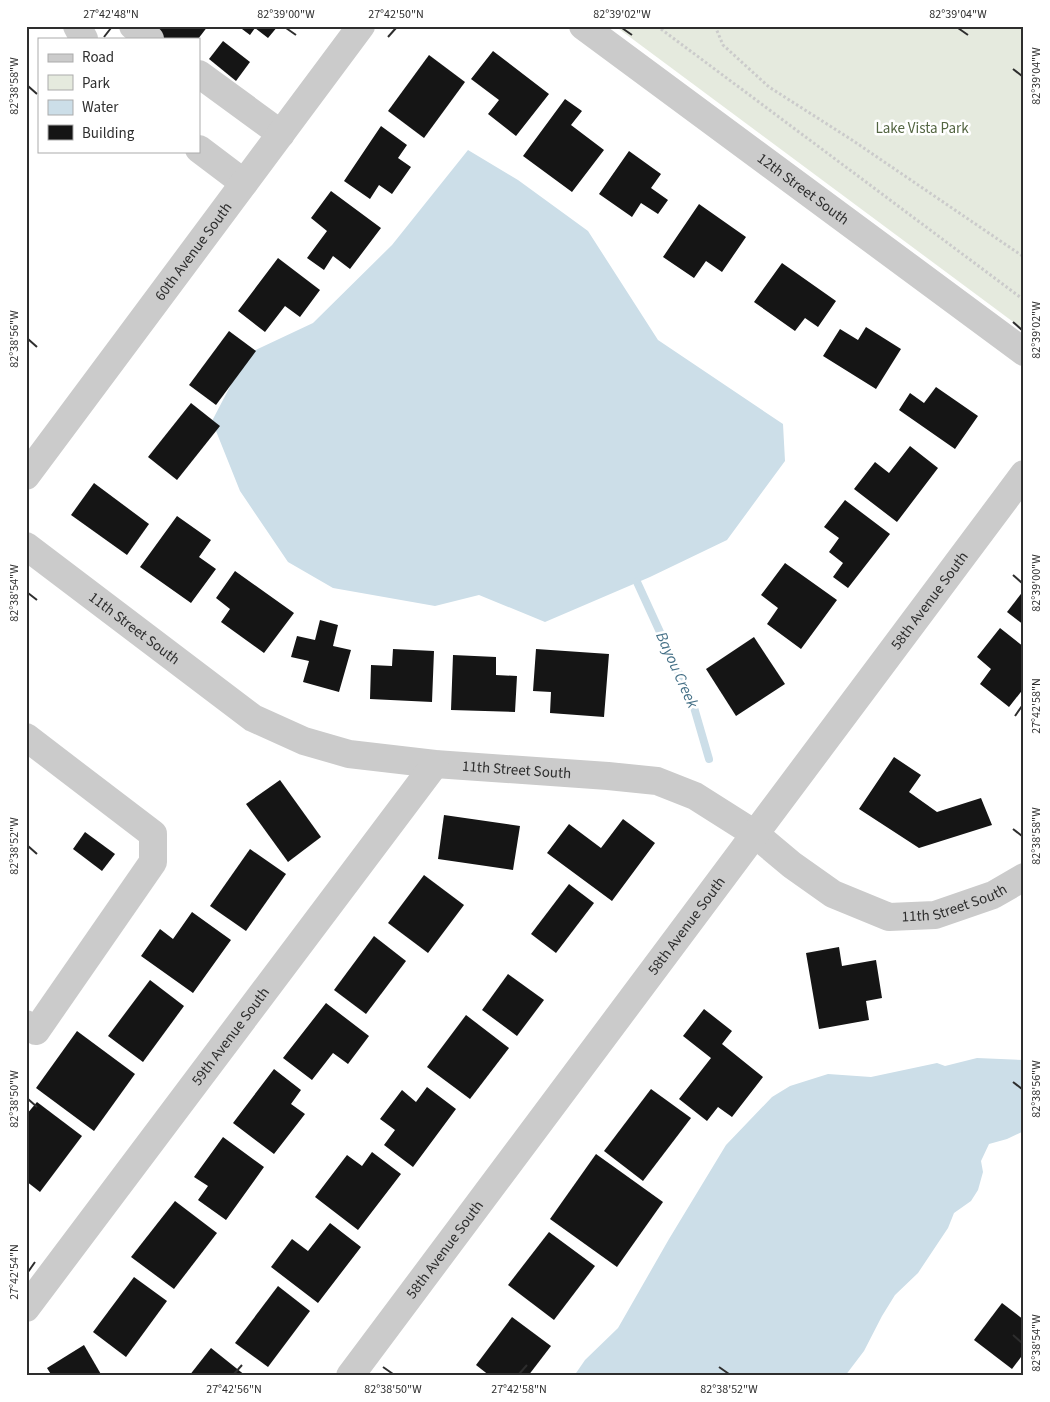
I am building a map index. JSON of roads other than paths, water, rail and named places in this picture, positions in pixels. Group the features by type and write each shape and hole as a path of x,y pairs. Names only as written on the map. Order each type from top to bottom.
{"street":[{"path":"78,26 84,38"},
{"path":"133,26 149,38"},
{"name":"60th Avenue South","path":"26,476 361,26"},
{"name":"12th Street South","path":"583,26 1024,352"},
{"path":"200,75 281,134"},
{"path":"200,149 244,184"},
{"name":"58th Avenue South","path":"350,1376 1024,474"},
{"name":"11th Street South","path":"26,546 253,718 304,741 349,754 435,764 657,781 695,796 755,834 792,865 833,894 889,917 935,914 993,894 1024,877"},
{"path":"26,737 153,834 154,862 36,1031 26,1024"},
{"name":"59th Avenue South","path":"26,1308 435,764"}],"water":[{"path":"468,150 518,180 588,231 658,340 783,424 785,461 727,540 650,577 545,622 479,595 435,606 333,588 288,562 240,491 212,421 247,354 313,323 392,245"},
{"path":"977,1058 1024,1060 1024,1131 1007,1139 989,1144 981,1161 983,1172 978,1190 971,1201 954,1213 948,1228 918,1273 895,1295 864,1351 845,1376 574,1376 585,1360 618,1328 726,1145 772,1097 790,1086 828,1074 871,1077 937,1063 945,1066"}],"waterway":[{"name":"Bayou Creek","path":"637,582 693,704 709,759"}],"park label":[{"name":"Lake Vista Park","path":"922,128"}]}
